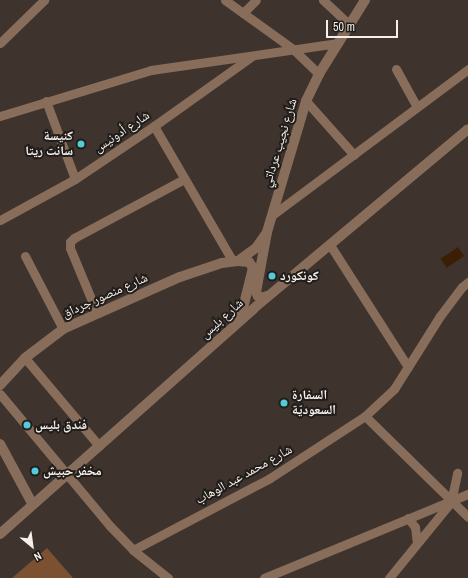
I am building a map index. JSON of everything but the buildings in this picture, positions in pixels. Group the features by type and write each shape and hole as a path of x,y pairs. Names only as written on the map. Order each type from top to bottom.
{"street":[{"path":"0,43 44,0"},
{"path":"225,0 293,49 319,74"},
{"path":"243,13 256,0"},
{"path":"324,0 333,5 350,25"},
{"name":"شارع نجيب عرداتي","path":"267,296 261,298 256,292 267,232 306,102 319,74 365,0"},
{"path":"0,116 46,100 151,70 338,43"},
{"name":"شارع أدونيس","path":"0,220 75,179 254,56"},
{"path":"396,69 417,106"},
{"path":"271,216 468,69"},
{"path":"46,100 75,179"},
{"path":"306,102 354,155"},
{"path":"154,126 184,179 235,261 249,262 253,268 240,320"},
{"name":"شارع بليس","path":"0,534 267,296 468,130"},
{"path":"97,313 70,248 70,242 74,238 184,179"},
{"name":"شارع منصور جرداق","path":"0,385 25,358 63,329 180,276 235,261 256,248 267,232"},
{"path":"330,245 408,367"},
{"path":"25,256 63,329"},
{"name":"شارع محمد عبد الوهاب","path":"133,550 270,478 365,416 394,389 440,316 462,286 468,282"},
{"path":"25,358 99,446"},
{"path":"0,394 110,526 133,550 168,578"},
{"path":"365,416 468,517"},
{"path":"0,444 33,505"},
{"path":"389,578 451,502 458,473"},
{"path":"264,578 468,494"},
{"path":"408,518 415,527 417,543"}],"shaded area":[{"path":"458,247 464,256 447,268 441,259"},
{"path":"47,548 73,578 12,578"}],"place":[{"name":"كنيسة سانت ريتا","path":"81,144"},
{"name":"كونكورد","path":"272,276"},
{"name":"السفارة السعوديّة","path":"284,403"},
{"name":"فندق بليس","path":"27,425"},
{"name":"مخفر حبيش","path":"35,471"}]}
